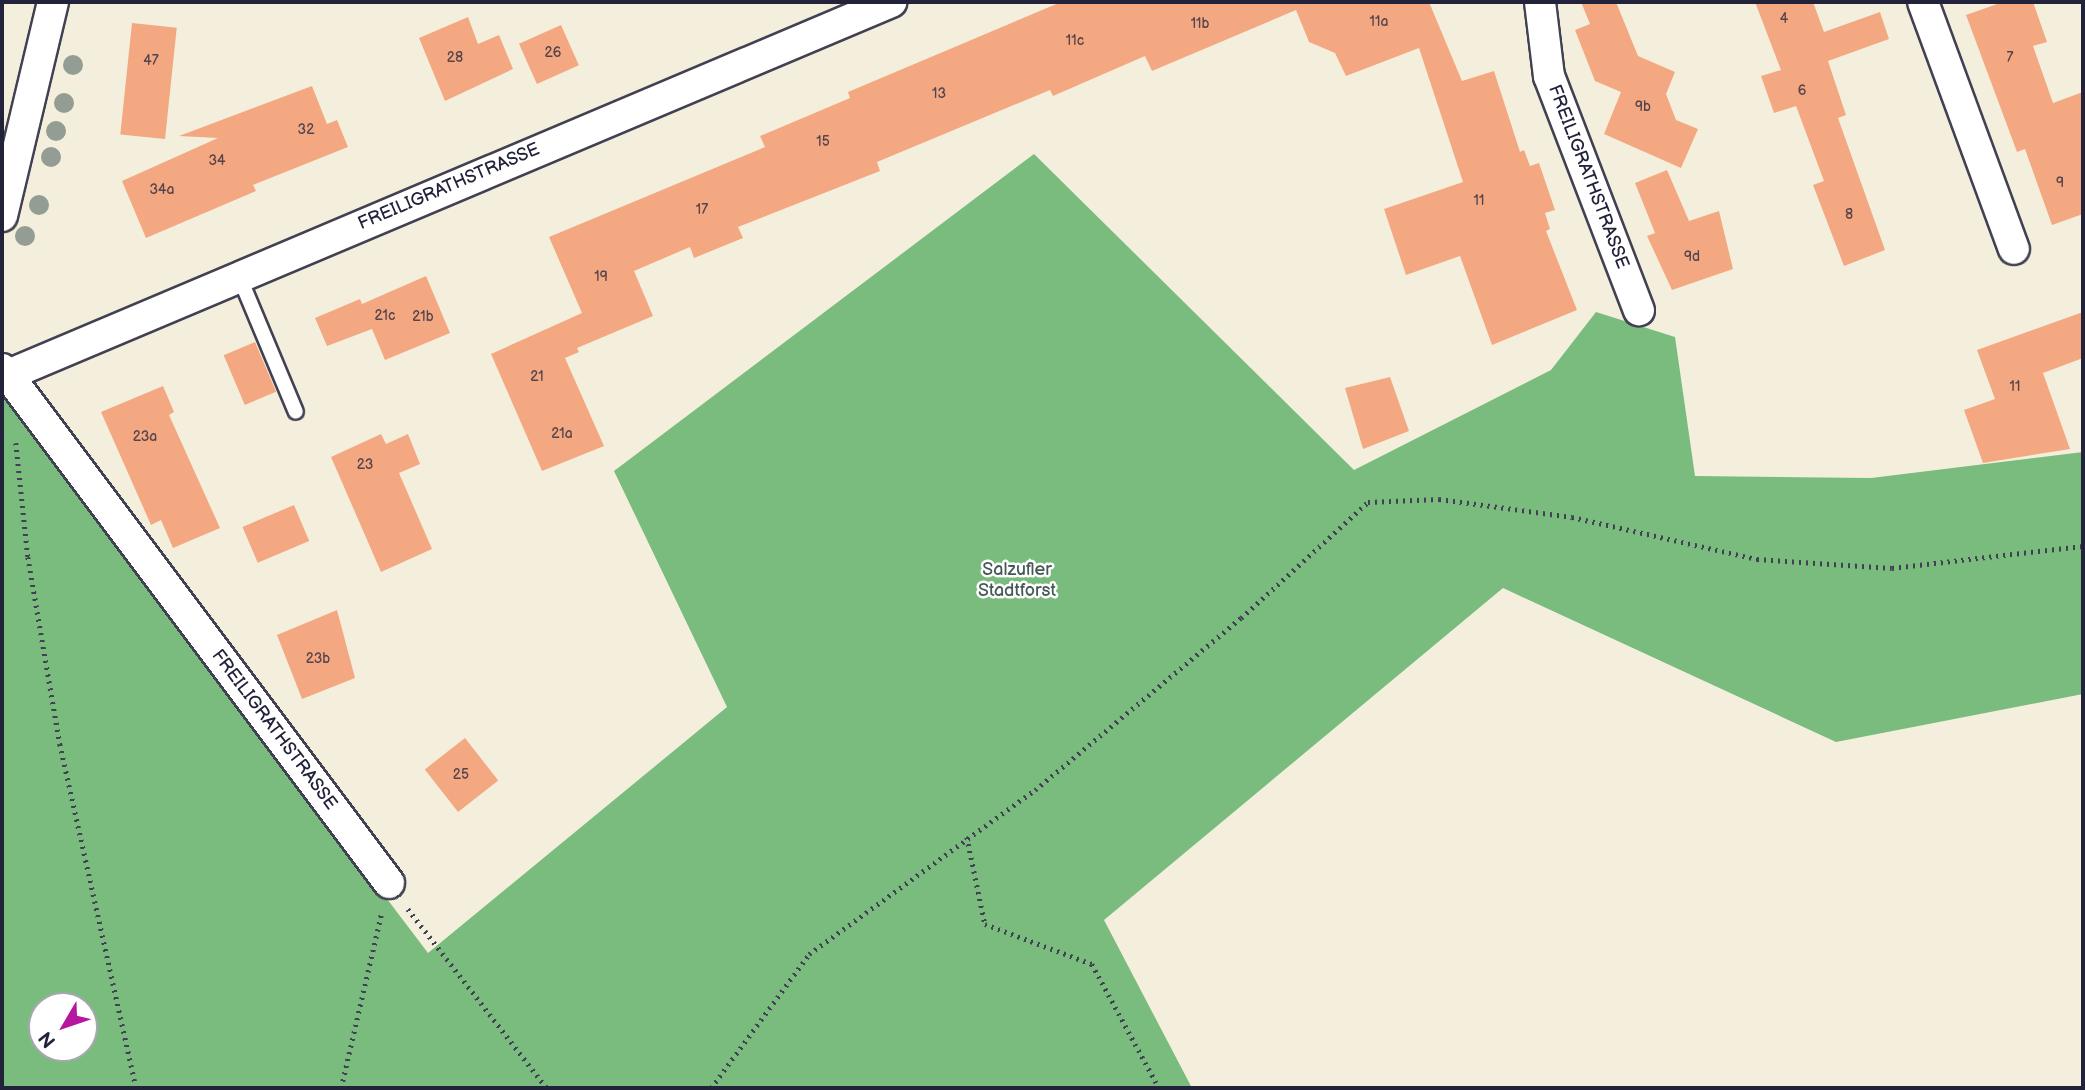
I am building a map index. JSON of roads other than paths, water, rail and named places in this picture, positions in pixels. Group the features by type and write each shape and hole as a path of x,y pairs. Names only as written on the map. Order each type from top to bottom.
{"street":[{"path":"2,216 53,2"},
{"name":"FREILIGRATHSTRASSE","path":"389,883 5,372 891,2"},
{"name":"FREILIGRATHSTRASSE","path":"1540,2 1549,76 1639,310"},
{"path":"1923,2 2014,249"}],"lane":[{"path":"239,276 296,412"}],"park label":[{"name":"Salzufler Stadtforst","path":"1017,581"}]}
